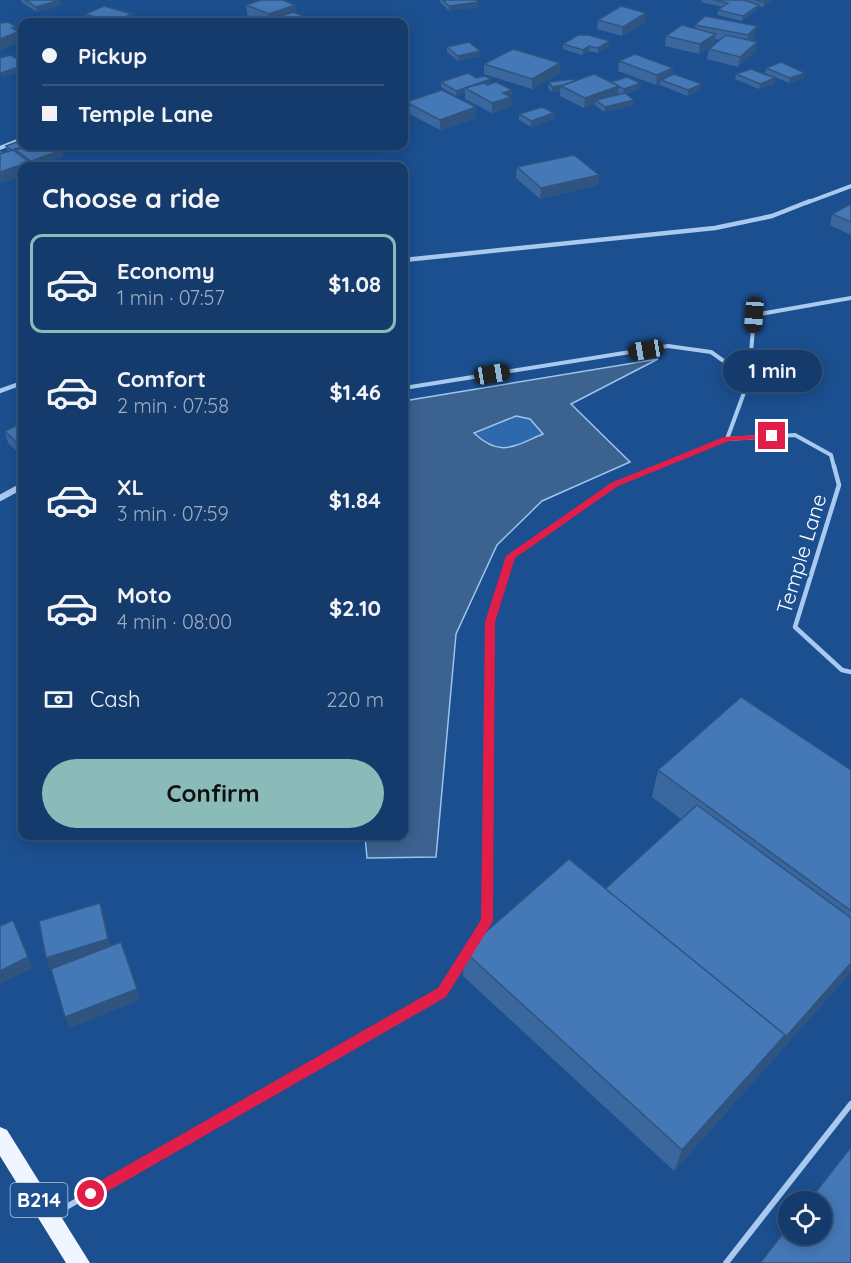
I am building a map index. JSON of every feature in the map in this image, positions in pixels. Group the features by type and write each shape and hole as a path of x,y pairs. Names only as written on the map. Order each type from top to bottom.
{"main road":[{"name":"B214","path":"0,1137 79,1263"}],"street":[{"path":"0,148 18,141"},
{"path":"408,260 715,228 772,216 851,186"},
{"path":"0,391 18,384"},
{"path":"0,498 18,488"}],"lane":[{"path":"49,1217 442,993 487,921 490,622 511,556 615,484 727,439 748,379 754,315 851,298"},
{"path":"408,387 668,346 711,352 748,379"},
{"name":"Temple Lane","path":"727,439 795,435 831,455 839,485 795,627 842,670 851,672"},
{"path":"726,1263 851,1104"}],"shaded area":[{"path":"658,359 571,404 630,462 542,501 497,545 456,634 436,857 367,858 365,840 408,840 408,400","holes":["516,416 530,419 543,434 515,446 500,447 483,441 474,433"]},
{"path":"516,416 530,419 543,434 515,446 500,447 483,441 473,433"}],"building":[{"path":"25,0 60,0 36,7"},
{"path":"261,0 283,0 295,5 269,14 246,5"},
{"path":"443,0 475,0 478,2 449,6"},
{"path":"714,0 744,0 759,5 743,16 718,10 728,3"},
{"path":"104,6 132,14 122,18 99,18 85,14"},
{"path":"621,6 646,13 623,27 598,20"},
{"path":"293,12 308,18 276,18"},
{"path":"705,16 757,26 748,35 695,25"},
{"path":"8,22 17,27 12,28 18,32 0,39 0,23"},
{"path":"682,25 716,34 700,44 666,36"},
{"path":"578,35 588,35 610,41 598,48 589,46 583,50 563,44"},
{"path":"726,35 757,42 740,57 709,49"},
{"path":"469,42 480,51 458,56 447,47"},
{"path":"513,49 560,63 532,79 484,64"},
{"path":"635,54 673,68 657,75 619,61"},
{"path":"10,55 18,59 18,67 1,73 0,58"},
{"path":"781,62 805,73 790,78 766,68"},
{"path":"751,69 775,78 760,84 736,74"},
{"path":"468,73 477,78 485,76 491,79 456,91 441,82"},
{"path":"594,74 619,86 585,98 561,86"},
{"path":"674,74 702,84 688,90 661,80"},
{"path":"627,77 641,83 624,89 611,82"},
{"path":"572,79 574,81 552,87 549,82"},
{"path":"496,82 512,90 503,93 511,97 492,103 465,88 484,83 488,85"},
{"path":"442,90 476,107 440,120 408,101"},
{"path":"625,93 634,100 605,107 596,100"},
{"path":"542,107 554,113 531,121 519,114"},
{"path":"18,142 18,148 12,150 6,146"},
{"path":"18,149 62,150 31,161 16,150"},
{"path":"13,150 29,162 18,162 18,166 0,172 0,154"},
{"path":"574,155 599,175 541,188 517,167"},
{"path":"851,204 851,222 832,214"},
{"path":"18,425 18,444 5,431"},
{"path":"741,697 851,770 851,911 658,770"},
{"path":"697,805 851,918 851,963 783,1040 785,1035 605,889"},
{"path":"569,859 785,1035 682,1150 464,951"},
{"path":"100,903 108,939 46,958 39,921"},
{"path":"13,920 28,957 0,971 0,926"},
{"path":"121,942 137,989 65,1017 51,969"},
{"path":"851,1147 851,1263 760,1263 778,1240 778,1245 832,1245 832,1191 817,1191"}],"route":[{"path":"91,1194 442,993 487,921 490,622 511,556 615,484 727,439 772,436"}]}
